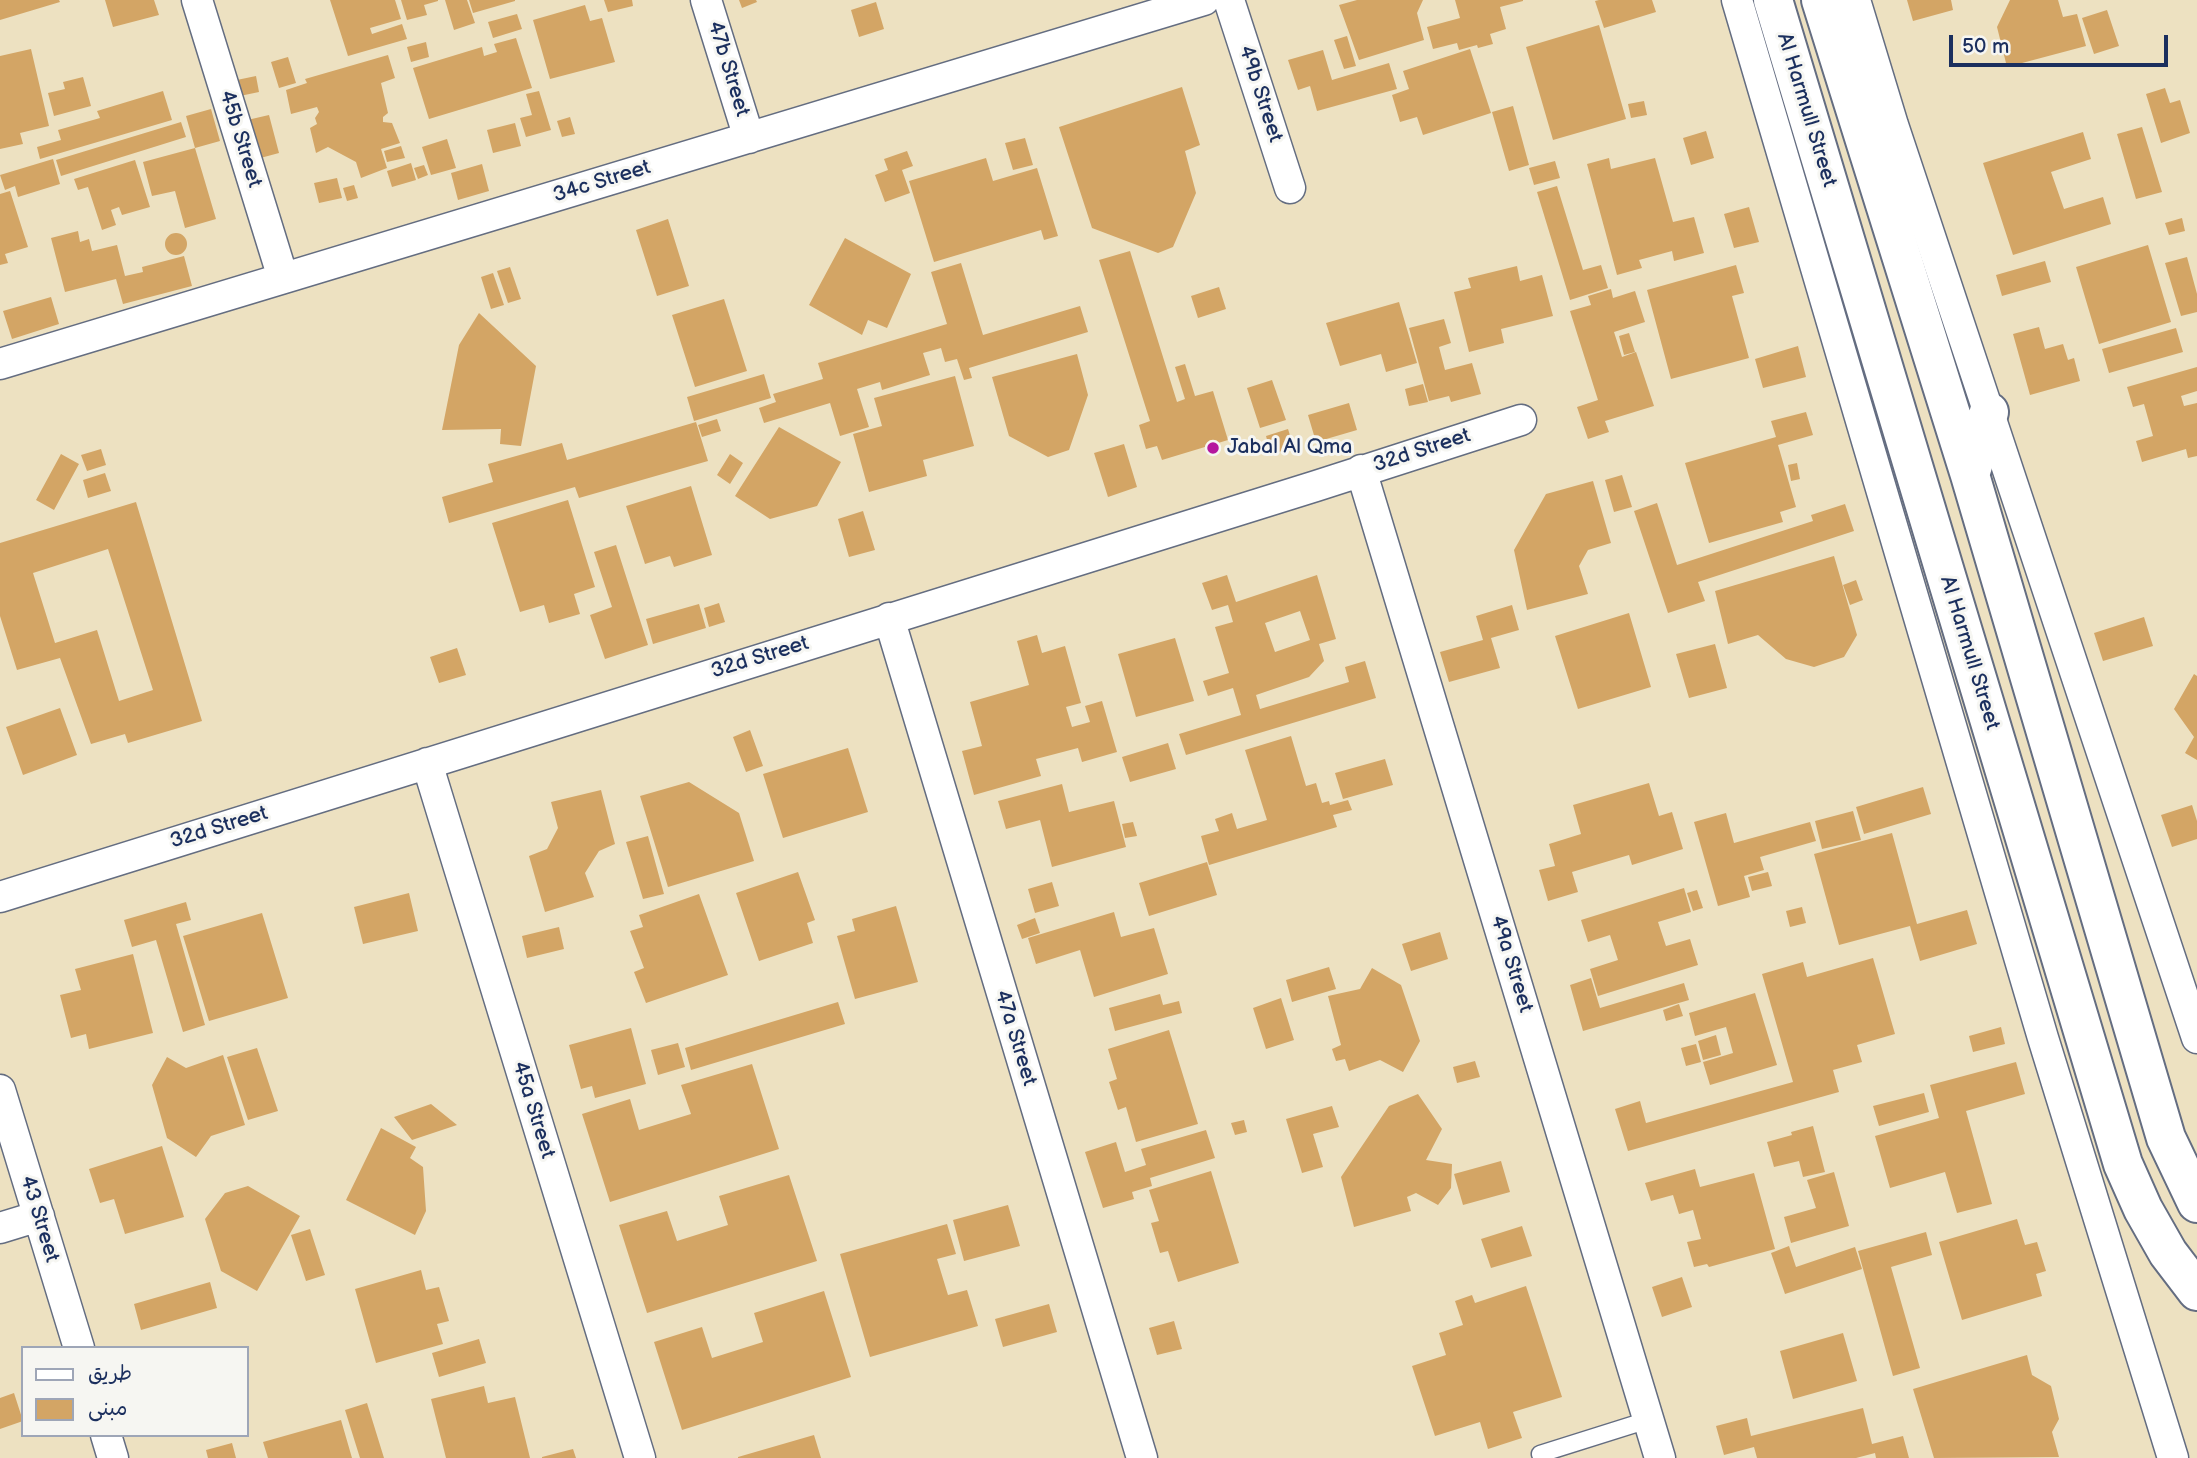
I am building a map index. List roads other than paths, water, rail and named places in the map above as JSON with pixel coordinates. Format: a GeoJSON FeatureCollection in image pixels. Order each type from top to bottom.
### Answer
{"type":"FeatureCollection","features":[{"type":"Feature","properties":{"kind":"street","name":"45b Street"},"geometry":{"type":"LineString","coordinates":[[197,0],[283,278]]}},
{"type":"Feature","properties":{"kind":"street","name":"47b Street"},"geometry":{"type":"LineString","coordinates":[[706,0],[749,138]]}},
{"type":"Feature","properties":{"kind":"street","name":"34c Street"},"geometry":{"type":"LineString","coordinates":[[0,365],[1204,0]]}},
{"type":"Feature","properties":{"kind":"street","name":"49b Street"},"geometry":{"type":"LineString","coordinates":[[1229,0],[1290,188]]}},
{"type":"Feature","properties":{"kind":"street"},"geometry":{"type":"LineString","coordinates":[[1737,0],[2039,1025],[2173,1458]]}},
{"type":"Feature","properties":{"kind":"street","name":"Al Harmull Street"},"geometry":{"type":"LineString","coordinates":[[1773,0],[2107,1116],[2123,1164],[2143,1209],[2168,1253],[2197,1291]]}},
{"type":"Feature","properties":{"kind":"street"},"geometry":{"type":"LineString","coordinates":[[1821,0],[1970,475],[2166,1138],[2197,1203]]}},
{"type":"Feature","properties":{"kind":"street"},"geometry":{"type":"LineString","coordinates":[[1855,0],[1893,125],[2197,1038]]}},
{"type":"Feature","properties":{"kind":"street"},"geometry":{"type":"LineString","coordinates":[[1970,475],[1989,412]]}},
{"type":"Feature","properties":{"kind":"street","name":"32d Street"},"geometry":{"type":"LineString","coordinates":[[0,897],[1521,420]]}},
{"type":"Feature","properties":{"kind":"street","name":"49a Street"},"geometry":{"type":"LineString","coordinates":[[1361,470],[1660,1458]]}},
{"type":"Feature","properties":{"kind":"street","name":"47a Street"},"geometry":{"type":"LineString","coordinates":[[889,618],[1142,1458]]}},
{"type":"Feature","properties":{"kind":"street","name":"45a Street"},"geometry":{"type":"LineString","coordinates":[[427,763],[640,1458]]}},
{"type":"Feature","properties":{"kind":"street","name":"43 Street"},"geometry":{"type":"LineString","coordinates":[[0,1090],[78,1346]]}},
{"type":"Feature","properties":{"kind":"street"},"geometry":{"type":"LineString","coordinates":[[2166,1138],[2197,1172]]}},
{"type":"Feature","properties":{"kind":"street"},"geometry":{"type":"LineString","coordinates":[[0,1228],[38,1216]]}},
{"type":"Feature","properties":{"kind":"street"},"geometry":{"type":"LineString","coordinates":[[2168,1253],[2197,1315]]}},
{"type":"Feature","properties":{"kind":"street"},"geometry":{"type":"LineString","coordinates":[[107,1437],[113,1458]]}},
{"type":"Feature","properties":{"kind":"lane"},"geometry":{"type":"LineString","coordinates":[[1540,1454],[1648,1420]]}},
{"type":"Feature","properties":{"kind":"place","name":"Jabal Al Qma"},"geometry":{"type":"Point","coordinates":[1213,448]}}]}
